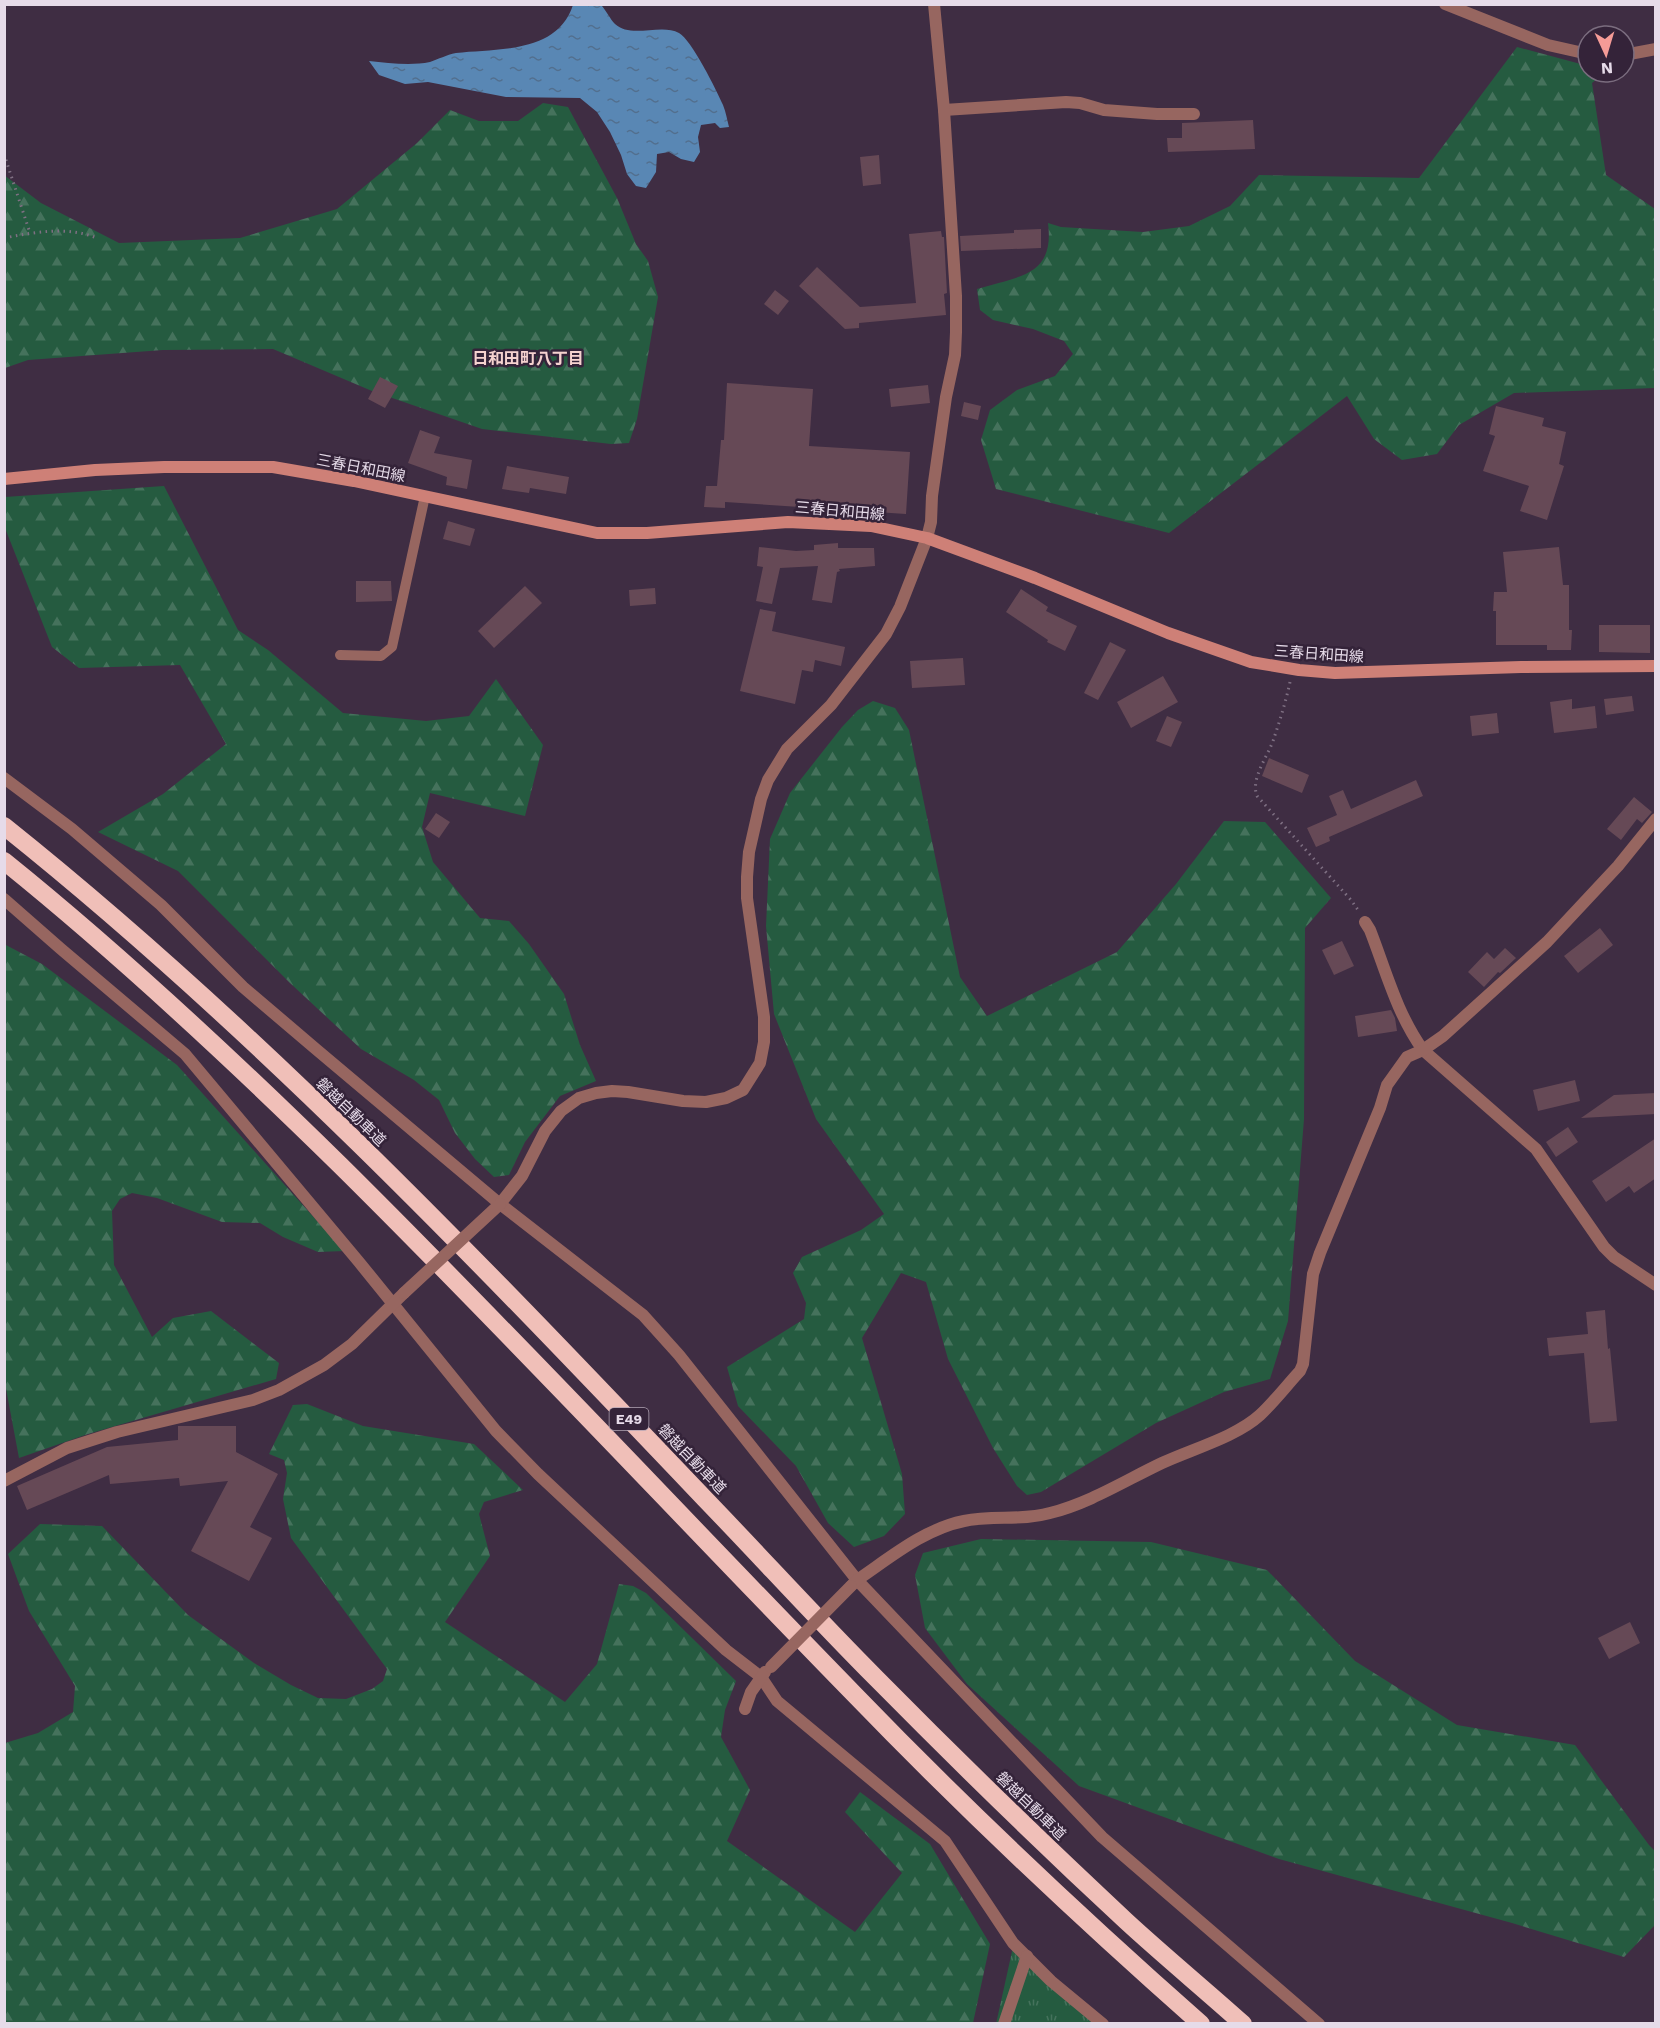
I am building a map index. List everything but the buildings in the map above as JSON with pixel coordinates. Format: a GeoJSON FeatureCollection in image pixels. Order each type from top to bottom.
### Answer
{"type":"FeatureCollection","features":[{"type":"Feature","properties":{"kind":"highway","name":"磐越自動車道"},"geometry":{"type":"LineString","coordinates":[[4,826],[65,874],[190,984],[320,1106],[484,1269],[874,1677],[1120,1916],[1243,2024]]}},
{"type":"Feature","properties":{"kind":"highway","name":"E49"},"geometry":{"type":"LineString","coordinates":[[4,861],[52,899],[171,1004],[287,1114],[451,1274],[855,1696],[1018,1857],[1114,1948],[1201,2024]]}},
{"type":"Feature","properties":{"kind":"main road","name":"三春日和田線"},"geometry":{"type":"LineString","coordinates":[[4,479],[95,470],[164,467],[273,467],[354,481],[597,533],[647,533],[788,522],[871,526],[927,538],[1035,578],[1179,637],[1251,662],[1335,673],[1521,667],[1656,666]]}},
{"type":"Feature","properties":{"kind":"street"},"geometry":{"type":"LineString","coordinates":[[4,1480],[67,1448],[117,1432],[253,1400],[279,1390],[324,1365],[352,1344],[500,1204],[522,1176],[545,1131],[561,1111],[579,1098],[596,1093],[628,1092],[683,1101],[706,1102],[726,1098],[743,1090],[755,1074],[760,1063],[764,1042],[764,1017],[747,898],[747,877],[749,852],[761,799],[768,780],[787,749],[831,705],[886,634],[900,607],[931,522],[932,496],[946,397],[955,355],[956,297],[944,110],[934,4]]}},
{"type":"Feature","properties":{"kind":"street"},"geometry":{"type":"LineString","coordinates":[[1445,4],[1548,45],[1576,51]]}},
{"type":"Feature","properties":{"kind":"street"},"geometry":{"type":"LineString","coordinates":[[1636,53],[1656,49]]}},
{"type":"Feature","properties":{"kind":"street"},"geometry":{"type":"LineString","coordinates":[[944,110],[1066,102],[1080,103],[1104,110],[1194,114]]}},
{"type":"Feature","properties":{"kind":"street"},"geometry":{"type":"LineString","coordinates":[[4,778],[72,829],[152,898],[243,987],[500,1204],[643,1315],[679,1355],[854,1583],[1102,1838],[1319,2024]]}},
{"type":"Feature","properties":{"kind":"street"},"geometry":{"type":"LineString","coordinates":[[745,1709],[751,1692],[761,1677],[854,1583],[927,1533],[964,1521],[993,1517],[1024,1518],[1051,1513],[1088,1500],[1161,1464],[1226,1436],[1259,1415],[1303,1364],[1313,1274],[1380,1108],[1387,1085],[1407,1058],[1443,1036],[1547,942],[1618,866],[1656,819]]}},
{"type":"Feature","properties":{"kind":"street"},"geometry":{"type":"LineString","coordinates":[[4,899],[185,1054],[496,1431],[726,1650],[761,1677],[777,1701],[945,1841],[1012,1942],[1052,1981],[1103,2024]]}},
{"type":"Feature","properties":{"kind":"street"},"geometry":{"type":"LineString","coordinates":[[1365,922],[1374,939],[1401,1014],[1409,1031],[1423,1050],[1536,1149],[1604,1247],[1614,1257],[1656,1285]]}},
{"type":"Feature","properties":{"kind":"street"},"geometry":{"type":"LineString","coordinates":[[1004,2024],[1027,1956]]}},
{"type":"Feature","properties":{"kind":"lane"},"geometry":{"type":"LineString","coordinates":[[340,655],[381,656],[392,647],[425,496]]}},
{"type":"Feature","properties":{"kind":"path"},"geometry":{"type":"LineString","coordinates":[[4,154],[30,233]]}},
{"type":"Feature","properties":{"kind":"path"},"geometry":{"type":"LineString","coordinates":[[4,238],[60,230],[83,232],[97,238]]}},
{"type":"Feature","properties":{"kind":"path"},"geometry":{"type":"LineString","coordinates":[[1292,669],[1274,740],[1258,773],[1255,792],[1351,900],[1365,922]]}},
{"type":"Feature","properties":{"kind":"green space"},"geometry":{"type":"Polygon","coordinates":[[[1517,47],[1576,63],[1576,84],[1592,84],[1606,175],[1655,209],[1655,388],[1514,393],[1459,425],[1437,454],[1402,460],[1374,439],[1347,396],[1169,533],[996,489],[981,440],[990,410],[1017,390],[1055,376],[1073,354],[1064,341],[1033,329],[993,320],[980,310],[977,289],[1019,277],[1039,264],[1046,254],[1049,241],[1048,223],[1061,227],[1143,232],[1189,226],[1230,206],[1259,175],[1419,178],[1517,47]]]}},
{"type":"Feature","properties":{"kind":"green space"},"geometry":{"type":"Polygon","coordinates":[[[543,103],[568,107],[617,198],[636,244],[648,261],[658,297],[637,419],[629,443],[611,444],[482,429],[372,391],[273,349],[163,350],[28,360],[5,368],[4,175],[41,203],[119,243],[240,238],[337,209],[417,143],[450,110],[479,121],[518,121],[543,103]]]}},
{"type":"Feature","properties":{"kind":"green space"},"geometry":{"type":"Polygon","coordinates":[[[164,486],[238,630],[268,650],[343,713],[426,721],[469,716],[496,679],[543,745],[525,816],[430,793],[422,827],[433,862],[480,918],[509,921],[529,944],[564,994],[580,1045],[596,1081],[560,1096],[525,1142],[509,1175],[494,1177],[475,1159],[455,1133],[439,1100],[414,1080],[361,1049],[290,983],[178,871],[98,832],[163,794],[226,744],[180,665],[79,668],[52,647],[5,528],[5,497],[164,486]]]}},
{"type":"Feature","properties":{"kind":"green space"},"geometry":{"type":"Polygon","coordinates":[[[873,701],[895,708],[909,730],[960,977],[987,1016],[1117,952],[1176,884],[1224,821],[1265,822],[1331,898],[1305,928],[1304,1119],[1288,1321],[1270,1379],[1224,1392],[1156,1423],[1041,1492],[1027,1495],[1017,1486],[993,1448],[948,1359],[926,1282],[901,1273],[862,1338],[902,1474],[905,1514],[884,1536],[854,1547],[828,1523],[796,1466],[738,1406],[727,1367],[804,1319],[806,1303],[793,1273],[802,1257],[861,1230],[884,1214],[816,1119],[774,1014],[766,926],[770,839],[790,793],[842,727],[858,710],[873,701]]]}},
{"type":"Feature","properties":{"kind":"green space"},"geometry":{"type":"Polygon","coordinates":[[[4,944],[42,964],[177,1065],[344,1251],[318,1252],[283,1237],[260,1223],[222,1222],[157,1198],[132,1193],[120,1199],[112,1211],[114,1265],[152,1337],[173,1318],[211,1311],[279,1363],[276,1379],[88,1434],[19,1458],[4,1378],[4,944]]]}},
{"type":"Feature","properties":{"kind":"green space"},"geometry":{"type":"Polygon","coordinates":[[[307,1404],[363,1426],[474,1444],[523,1490],[484,1502],[479,1514],[490,1556],[445,1622],[565,1702],[597,1664],[619,1584],[633,1586],[646,1593],[736,1681],[725,1710],[721,1737],[750,1790],[727,1841],[855,1932],[902,1873],[845,1812],[860,1792],[930,1844],[990,1944],[973,2023],[5,2023],[5,1743],[38,1733],[73,1712],[75,1686],[29,1611],[8,1554],[40,1524],[102,1526],[188,1615],[254,1663],[318,1698],[346,1699],[372,1689],[383,1681],[387,1669],[291,1538],[283,1499],[287,1473],[284,1460],[269,1454],[293,1405],[307,1404]]]}},
{"type":"Feature","properties":{"kind":"green space"},"geometry":{"type":"Polygon","coordinates":[[[981,1539],[1151,1542],[1267,1570],[1355,1661],[1457,1725],[1575,1745],[1655,1851],[1655,1925],[1624,1957],[1512,1923],[1279,1859],[1079,1786],[967,1684],[925,1628],[915,1575],[923,1553],[981,1539]]]}},
{"type":"Feature","properties":{"kind":"green space"},"geometry":{"type":"Polygon","coordinates":[[[1013,1947],[1109,2023],[996,2024],[1013,1947]]]}},
{"type":"Feature","properties":{"kind":"water"},"geometry":{"type":"Polygon","coordinates":[[[573,5],[601,5],[613,22],[622,28],[638,31],[672,30],[684,37],[720,98],[729,127],[720,128],[715,123],[701,125],[698,137],[700,152],[694,162],[681,159],[669,152],[657,154],[656,172],[646,188],[636,186],[627,174],[610,132],[597,112],[580,98],[506,97],[428,82],[405,84],[379,75],[369,61],[400,64],[423,63],[456,53],[524,46],[554,32],[565,21],[573,5]]]}},
{"type":"Feature","properties":{"kind":"district","name":"日和田町八丁目"},"geometry":{"type":"Point","coordinates":[528,358]}}]}
